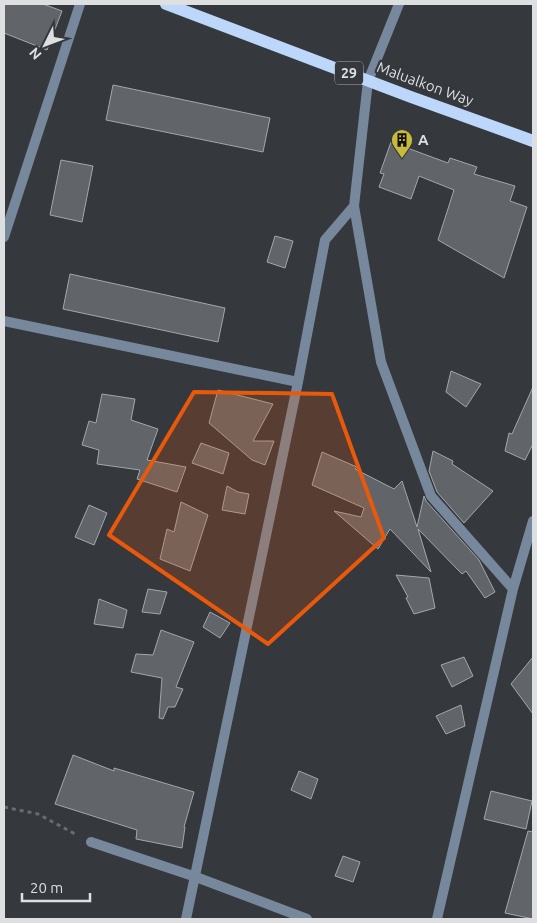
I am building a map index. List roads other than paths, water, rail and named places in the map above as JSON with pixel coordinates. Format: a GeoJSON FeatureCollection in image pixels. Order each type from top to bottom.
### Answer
{"type":"FeatureCollection","features":[{"type":"Feature","properties":{"kind":"main road","name":"Malualkon Way"},"geometry":{"type":"LineString","coordinates":[[166,4],[533,141]]}},
{"type":"Feature","properties":{"kind":"street"},"geometry":{"type":"LineString","coordinates":[[4,237],[80,4]]}},
{"type":"Feature","properties":{"kind":"street"},"geometry":{"type":"LineString","coordinates":[[399,4],[368,81],[354,206],[381,362],[432,496],[512,589]]}},
{"type":"Feature","properties":{"kind":"street"},"geometry":{"type":"LineString","coordinates":[[186,919],[298,382],[325,240],[354,206]]}},
{"type":"Feature","properties":{"kind":"street"},"geometry":{"type":"LineString","coordinates":[[4,321],[298,382]]}},
{"type":"Feature","properties":{"kind":"street"},"geometry":{"type":"LineString","coordinates":[[437,919],[512,589],[533,521]]}},
{"type":"Feature","properties":{"kind":"street"},"geometry":{"type":"LineString","coordinates":[[91,842],[196,877],[307,919]]}},
{"type":"Feature","properties":{"kind":"place","name":"A"},"geometry":{"type":"Point","coordinates":[402,159]}}]}
